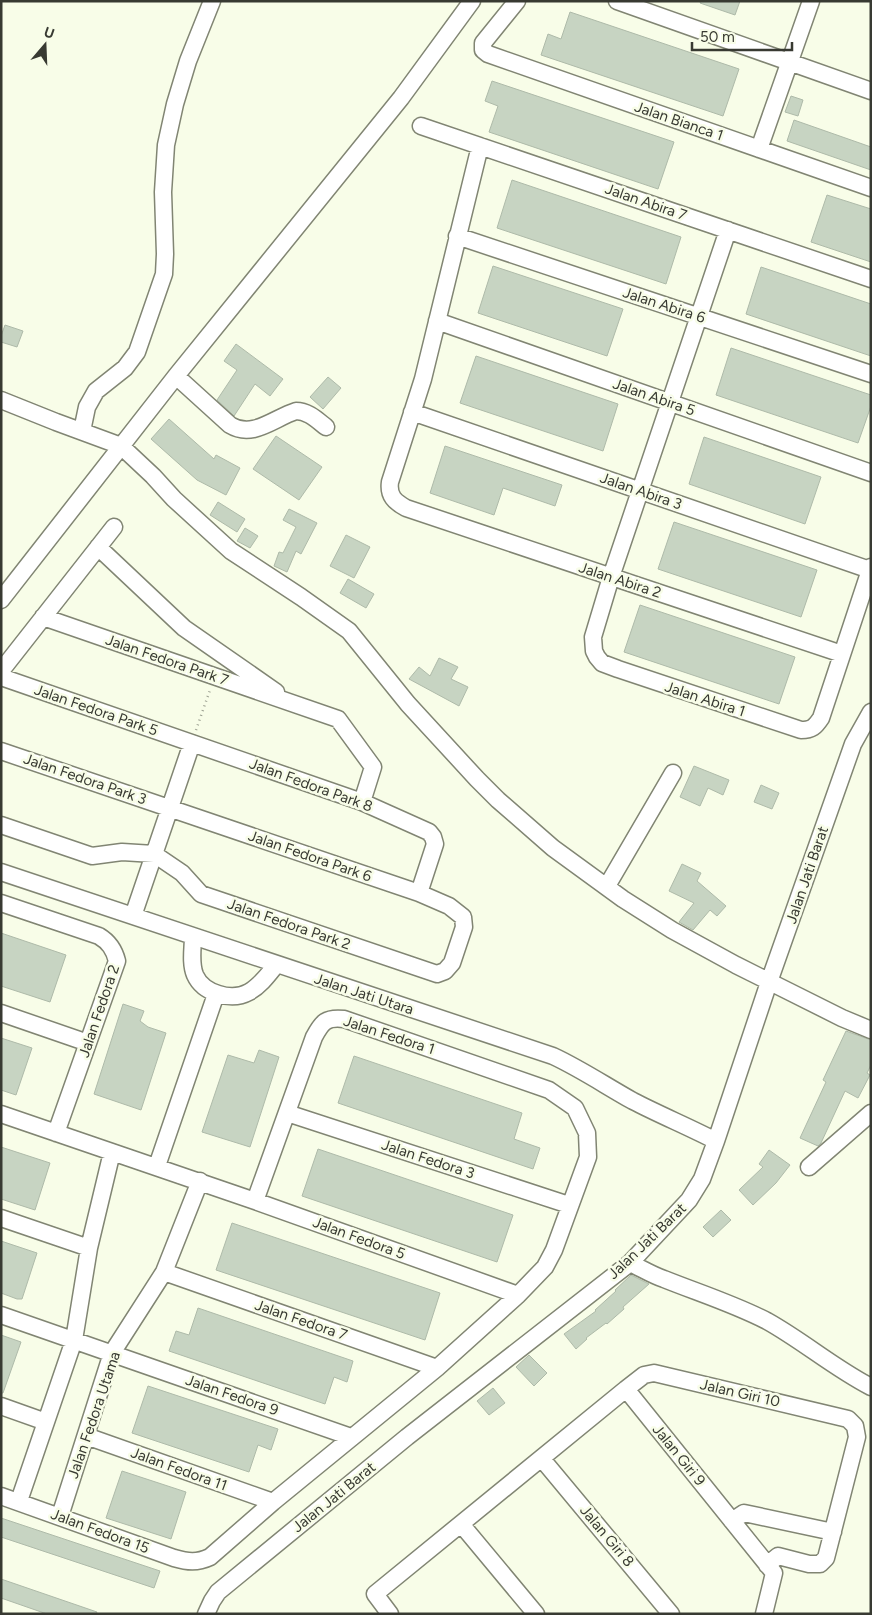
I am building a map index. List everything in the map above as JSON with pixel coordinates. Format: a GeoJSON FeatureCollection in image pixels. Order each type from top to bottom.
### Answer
{"type":"FeatureCollection","features":[{"type":"Feature","properties":{"kind":"street"},"geometry":{"type":"LineString","coordinates":[[82,432],[88,408],[96,391],[125,368],[137,352],[164,274],[163,192],[166,145],[175,104],[188,61],[212,1]]}},
{"type":"Feature","properties":{"kind":"street"},"geometry":{"type":"LineString","coordinates":[[1,600],[176,376],[402,98],[472,1]]}},
{"type":"Feature","properties":{"kind":"street","name":"Jalan Bianca 1"},"geometry":{"type":"LineString","coordinates":[[517,1],[483,43],[483,50],[488,54],[871,188]]}},
{"type":"Feature","properties":{"kind":"street"},"geometry":{"type":"LineString","coordinates":[[617,1],[871,91]]}},
{"type":"Feature","properties":{"kind":"street"},"geometry":{"type":"LineString","coordinates":[[759,149],[811,1]]}},
{"type":"Feature","properties":{"kind":"street","name":"Jalan Abira 7"},"geometry":{"type":"LineString","coordinates":[[420,126],[871,279]]}},
{"type":"Feature","properties":{"kind":"street"},"geometry":{"type":"LineString","coordinates":[[412,412],[423,378],[480,146]]}},
{"type":"Feature","properties":{"kind":"street"},"geometry":{"type":"LineString","coordinates":[[611,577],[728,230]]}},
{"type":"Feature","properties":{"kind":"street","name":"Jalan Abira 6"},"geometry":{"type":"LineString","coordinates":[[457,236],[871,374]]}},
{"type":"Feature","properties":{"kind":"street","name":"Jalan Abira 5"},"geometry":{"type":"LineString","coordinates":[[437,321],[871,473]]}},
{"type":"Feature","properties":{"kind":"street"},"geometry":{"type":"LineString","coordinates":[[176,376],[238,430],[256,429],[296,411],[302,411],[311,415],[326,427]]}},
{"type":"Feature","properties":{"kind":"street"},"geometry":{"type":"LineString","coordinates":[[1,400],[121,446],[231,552],[301,596],[349,631],[408,704],[477,779],[510,811],[553,848],[623,899],[672,930],[769,982],[871,1030]]}},
{"type":"Feature","properties":{"kind":"street","name":"Jalan Abira 3"},"geometry":{"type":"LineString","coordinates":[[412,412],[870,568]]}},
{"type":"Feature","properties":{"kind":"street","name":"Jalan Abira 2"},"geometry":{"type":"LineString","coordinates":[[412,412],[389,488],[392,498],[398,504],[842,654]]}},
{"type":"Feature","properties":{"kind":"street"},"geometry":{"type":"LineString","coordinates":[[1,671],[114,527]]}},
{"type":"Feature","properties":{"kind":"street","name":"Jalan Fedora Park 7"},"geometry":{"type":"LineString","coordinates":[[98,547],[184,628],[292,703]]}},
{"type":"Feature","properties":{"kind":"street"},"geometry":{"type":"LineString","coordinates":[[842,654],[870,568]]}},
{"type":"Feature","properties":{"kind":"street","name":"Jalan Abira 1"},"geometry":{"type":"LineString","coordinates":[[611,577],[593,637],[594,650],[602,663],[800,730],[810,730],[816,726],[821,718],[842,654]]}},
{"type":"Feature","properties":{"kind":"street","name":"Jalan Fedora Park 7"},"geometry":{"type":"LineString","coordinates":[[43,617],[338,719],[373,767],[362,802]]}},
{"type":"Feature","properties":{"kind":"street","name":"Jalan Fedora Park 5"},"geometry":{"type":"LineString","coordinates":[[1,677],[192,743]]}},
{"type":"Feature","properties":{"kind":"street","name":"Jalan Jati Barat"},"geometry":{"type":"LineString","coordinates":[[206,1614],[218,1592],[407,1437],[630,1263],[689,1200],[702,1179],[716,1141],[769,982],[853,744],[871,712]]}},
{"type":"Feature","properties":{"kind":"street"},"geometry":{"type":"LineString","coordinates":[[133,916],[192,743]]}},
{"type":"Feature","properties":{"kind":"street","name":"Jalan Fedora Park 8"},"geometry":{"type":"LineString","coordinates":[[192,743],[362,802],[429,832],[434,837],[435,844],[419,893]]}},
{"type":"Feature","properties":{"kind":"street","name":"Jalan Fedora Park 3"},"geometry":{"type":"LineString","coordinates":[[1,751],[170,808]]}},
{"type":"Feature","properties":{"kind":"street"},"geometry":{"type":"LineString","coordinates":[[607,886],[674,774]]}},
{"type":"Feature","properties":{"kind":"street","name":"Jalan Fedora Park 6"},"geometry":{"type":"LineString","coordinates":[[170,808],[419,893],[449,906]]}},
{"type":"Feature","properties":{"kind":"street"},"geometry":{"type":"LineString","coordinates":[[1,825],[92,856],[122,852],[154,854]]}},
{"type":"Feature","properties":{"kind":"street","name":"Jalan Fedora Park 2"},"geometry":{"type":"LineString","coordinates":[[154,854],[182,873],[200,894],[436,974],[445,971],[452,963],[464,927],[463,917],[449,906]]}},
{"type":"Feature","properties":{"kind":"street","name":"Jalan Jati Utara"},"geometry":{"type":"LineString","coordinates":[[1,872],[553,1056],[580,1069],[643,1106],[716,1141]]}},
{"type":"Feature","properties":{"kind":"street","name":"Jalan Fedora 2"},"geometry":{"type":"LineString","coordinates":[[1,903],[99,936],[107,941],[115,952],[117,960],[56,1133]]}},
{"type":"Feature","properties":{"kind":"street"},"geometry":{"type":"LineString","coordinates":[[193,936],[192,965],[195,975],[202,985],[216,994],[228,996],[247,994],[266,979],[276,964]]}},
{"type":"Feature","properties":{"kind":"street"},"geometry":{"type":"LineString","coordinates":[[156,1166],[216,994]]}},
{"type":"Feature","properties":{"kind":"street"},"geometry":{"type":"LineString","coordinates":[[1,1013],[88,1043]]}},
{"type":"Feature","properties":{"kind":"street","name":"Jalan Fedora 1"},"geometry":{"type":"LineString","coordinates":[[255,1201],[314,1037],[325,1021],[335,1018],[344,1019],[549,1090],[575,1108],[587,1133],[588,1157],[570,1205]]}},
{"type":"Feature","properties":{"kind":"street","name":"Jalan Fedora 3"},"geometry":{"type":"LineString","coordinates":[[287,1112],[570,1205]]}},
{"type":"Feature","properties":{"kind":"street"},"geometry":{"type":"LineString","coordinates":[[809,1167],[871,1113]]}},
{"type":"Feature","properties":{"kind":"street","name":"Jalan Fedora 5"},"geometry":{"type":"LineString","coordinates":[[1,1114],[200,1181],[518,1295]]}},
{"type":"Feature","properties":{"kind":"street"},"geometry":{"type":"LineString","coordinates":[[19,1501],[74,1340],[89,1248],[112,1152]]}},
{"type":"Feature","properties":{"kind":"street","name":"Jalan Fedora Utama"},"geometry":{"type":"LineString","coordinates":[[60,1516],[112,1353],[164,1272],[200,1181]]}},
{"type":"Feature","properties":{"kind":"street"},"geometry":{"type":"LineString","coordinates":[[273,1502],[437,1368],[518,1295],[545,1267],[554,1250],[570,1205]]}},
{"type":"Feature","properties":{"kind":"street"},"geometry":{"type":"LineString","coordinates":[[1,1218],[89,1248]]}},
{"type":"Feature","properties":{"kind":"street"},"geometry":{"type":"LineString","coordinates":[[630,1263],[662,1278],[711,1296],[773,1325],[798,1339],[829,1363],[871,1387]]}},
{"type":"Feature","properties":{"kind":"street","name":"Jalan Fedora 7"},"geometry":{"type":"LineString","coordinates":[[164,1272],[437,1368]]}},
{"type":"Feature","properties":{"kind":"street","name":"Jalan Fedora 9"},"geometry":{"type":"LineString","coordinates":[[1,1315],[351,1437]]}},
{"type":"Feature","properties":{"kind":"street","name":"Jalan Giri 10"},"geometry":{"type":"LineString","coordinates":[[390,1614],[375,1594],[626,1389],[644,1375],[654,1373],[848,1418],[855,1426],[857,1436],[833,1532]]}},
{"type":"Feature","properties":{"kind":"street","name":"Jalan Giri 9"},"geometry":{"type":"LineString","coordinates":[[626,1389],[771,1569]]}},
{"type":"Feature","properties":{"kind":"street"},"geometry":{"type":"LineString","coordinates":[[1,1406],[46,1422]]}},
{"type":"Feature","properties":{"kind":"street","name":"Jalan Fedora 11"},"geometry":{"type":"LineString","coordinates":[[86,1436],[273,1502]]}},
{"type":"Feature","properties":{"kind":"street","name":"Jalan Giri 8"},"geometry":{"type":"LineString","coordinates":[[542,1459],[671,1614]]}},
{"type":"Feature","properties":{"kind":"street","name":"Jalan Fedora 15"},"geometry":{"type":"LineString","coordinates":[[1,1496],[187,1562],[200,1562],[210,1557],[273,1502]]}},
{"type":"Feature","properties":{"kind":"street"},"geometry":{"type":"LineString","coordinates":[[732,1521],[744,1513],[833,1532],[826,1558],[820,1564],[809,1564],[778,1556],[771,1569],[764,1614]]}},
{"type":"Feature","properties":{"kind":"street"},"geometry":{"type":"LineString","coordinates":[[461,1524],[536,1614]]}},
{"type":"Feature","properties":{"kind":"path"},"geometry":{"type":"LineString","coordinates":[[192,743],[214,676]]}},
{"type":"Feature","properties":{"kind":"building"},"geometry":{"type":"Polygon","coordinates":[[[701,1],[740,1],[735,15],[700,3],[701,1]]]}},
{"type":"Feature","properties":{"kind":"building"},"geometry":{"type":"Polygon","coordinates":[[[570,12],[739,69],[723,116],[541,55],[548,34],[561,39],[570,12]]]}},
{"type":"Feature","properties":{"kind":"building"},"geometry":{"type":"Polygon","coordinates":[[[492,81],[674,142],[658,189],[489,132],[498,106],[485,101],[492,81]]]}},
{"type":"Feature","properties":{"kind":"building"},"geometry":{"type":"Polygon","coordinates":[[[791,96],[803,100],[798,116],[785,112],[791,96]]]}},
{"type":"Feature","properties":{"kind":"building"},"geometry":{"type":"Polygon","coordinates":[[[794,120],[871,147],[871,170],[787,141],[794,120]]]}},
{"type":"Feature","properties":{"kind":"building"},"geometry":{"type":"Polygon","coordinates":[[[512,180],[681,237],[666,284],[497,228],[512,180]]]}},
{"type":"Feature","properties":{"kind":"building"},"geometry":{"type":"Polygon","coordinates":[[[827,195],[871,209],[871,262],[811,242],[827,195]]]}},
{"type":"Feature","properties":{"kind":"building"},"geometry":{"type":"Polygon","coordinates":[[[493,266],[623,309],[607,356],[478,313],[493,266]]]}},
{"type":"Feature","properties":{"kind":"building"},"geometry":{"type":"Polygon","coordinates":[[[761,267],[871,304],[871,356],[746,314],[761,267]]]}},
{"type":"Feature","properties":{"kind":"building"},"geometry":{"type":"Polygon","coordinates":[[[5,325],[23,331],[17,347],[1,342],[5,325]]]}},
{"type":"Feature","properties":{"kind":"building"},"geometry":{"type":"Polygon","coordinates":[[[236,344],[283,379],[270,396],[255,384],[234,416],[217,400],[237,370],[224,361],[236,344]]]}},
{"type":"Feature","properties":{"kind":"building"},"geometry":{"type":"Polygon","coordinates":[[[731,348],[871,395],[871,406],[858,443],[716,395],[731,348]]]}},
{"type":"Feature","properties":{"kind":"building"},"geometry":{"type":"Polygon","coordinates":[[[476,356],[618,404],[603,451],[460,403],[476,356]]]}},
{"type":"Feature","properties":{"kind":"building"},"geometry":{"type":"Polygon","coordinates":[[[328,377],[341,388],[323,409],[310,397],[328,377]]]}},
{"type":"Feature","properties":{"kind":"building"},"geometry":{"type":"Polygon","coordinates":[[[169,419],[214,459],[216,455],[240,468],[226,495],[197,480],[151,439],[169,419]]]}},
{"type":"Feature","properties":{"kind":"building"},"geometry":{"type":"Polygon","coordinates":[[[276,436],[322,467],[299,500],[253,469],[276,436]]]}},
{"type":"Feature","properties":{"kind":"building"},"geometry":{"type":"Polygon","coordinates":[[[704,437],[821,477],[805,524],[689,484],[704,437]]]}},
{"type":"Feature","properties":{"kind":"building"},"geometry":{"type":"Polygon","coordinates":[[[445,446],[562,485],[555,506],[503,488],[494,515],[430,493],[445,446]]]}},
{"type":"Feature","properties":{"kind":"building"},"geometry":{"type":"Polygon","coordinates":[[[218,502],[245,519],[237,532],[210,515],[218,502]]]}},
{"type":"Feature","properties":{"kind":"building"},"geometry":{"type":"Polygon","coordinates":[[[289,509],[317,523],[301,554],[296,551],[287,572],[274,566],[279,552],[283,553],[296,527],[283,520],[289,509]]]}},
{"type":"Feature","properties":{"kind":"building"},"geometry":{"type":"Polygon","coordinates":[[[674,522],[817,570],[801,617],[658,569],[674,522]]]}},
{"type":"Feature","properties":{"kind":"building"},"geometry":{"type":"Polygon","coordinates":[[[245,528],[258,536],[250,548],[237,541],[245,528]]]}},
{"type":"Feature","properties":{"kind":"building"},"geometry":{"type":"Polygon","coordinates":[[[346,535],[370,547],[354,578],[330,566],[346,535]]]}},
{"type":"Feature","properties":{"kind":"building"},"geometry":{"type":"Polygon","coordinates":[[[348,579],[374,594],[366,608],[340,593],[348,579]]]}},
{"type":"Feature","properties":{"kind":"building"},"geometry":{"type":"Polygon","coordinates":[[[640,605],[795,657],[779,704],[624,652],[640,605]]]}},
{"type":"Feature","properties":{"kind":"building"},"geometry":{"type":"Polygon","coordinates":[[[439,658],[458,667],[451,679],[468,687],[459,706],[409,679],[419,667],[430,676],[439,658]]]}},
{"type":"Feature","properties":{"kind":"building"},"geometry":{"type":"Polygon","coordinates":[[[694,766],[729,780],[723,795],[708,788],[700,806],[680,797],[694,766]]]}},
{"type":"Feature","properties":{"kind":"building"},"geometry":{"type":"Polygon","coordinates":[[[761,785],[779,793],[772,809],[754,802],[761,785]]]}},
{"type":"Feature","properties":{"kind":"building"},"geometry":{"type":"Polygon","coordinates":[[[682,864],[701,873],[697,881],[726,906],[717,916],[710,910],[693,930],[679,922],[694,903],[669,891],[682,864]]]}},
{"type":"Feature","properties":{"kind":"building"},"geometry":{"type":"Polygon","coordinates":[[[1,933],[66,955],[50,1002],[1,986],[1,933]]]}},
{"type":"Feature","properties":{"kind":"building"},"geometry":{"type":"Polygon","coordinates":[[[123,1004],[144,1011],[140,1021],[148,1027],[166,1033],[141,1110],[94,1094],[123,1004]]]}},
{"type":"Feature","properties":{"kind":"building"},"geometry":{"type":"Polygon","coordinates":[[[846,1031],[871,1040],[871,1065],[867,1073],[870,1075],[858,1098],[845,1091],[818,1146],[800,1138],[826,1082],[823,1080],[846,1031]]]}},
{"type":"Feature","properties":{"kind":"building"},"geometry":{"type":"Polygon","coordinates":[[[1,1038],[32,1048],[16,1095],[1,1090],[1,1038]]]}},
{"type":"Feature","properties":{"kind":"building"},"geometry":{"type":"Polygon","coordinates":[[[259,1050],[279,1057],[250,1147],[202,1132],[228,1055],[254,1063],[259,1050]]]}},
{"type":"Feature","properties":{"kind":"building"},"geometry":{"type":"Polygon","coordinates":[[[354,1056],[522,1113],[514,1139],[540,1148],[533,1169],[338,1103],[354,1056]]]}},
{"type":"Feature","properties":{"kind":"building"},"geometry":{"type":"Polygon","coordinates":[[[1,1147],[50,1163],[35,1210],[1,1199],[1,1147]]]}},
{"type":"Feature","properties":{"kind":"building"},"geometry":{"type":"Polygon","coordinates":[[[318,1149],[513,1215],[497,1262],[302,1196],[318,1149]]]}},
{"type":"Feature","properties":{"kind":"building"},"geometry":{"type":"Polygon","coordinates":[[[769,1150],[790,1165],[776,1183],[753,1205],[739,1190],[763,1167],[759,1164],[769,1150]]]}},
{"type":"Feature","properties":{"kind":"building"},"geometry":{"type":"Polygon","coordinates":[[[721,1210],[731,1220],[713,1237],[703,1227],[721,1210]]]}},
{"type":"Feature","properties":{"kind":"building"},"geometry":{"type":"Polygon","coordinates":[[[232,1223],[440,1293],[425,1340],[216,1270],[232,1223]]]}},
{"type":"Feature","properties":{"kind":"building"},"geometry":{"type":"Polygon","coordinates":[[[1,1241],[37,1253],[22,1299],[1,1293],[1,1241]]]}},
{"type":"Feature","properties":{"kind":"building"},"geometry":{"type":"Polygon","coordinates":[[[631,1275],[649,1284],[623,1307],[624,1309],[607,1324],[586,1338],[576,1349],[564,1334],[596,1311],[631,1275]]]}},
{"type":"Feature","properties":{"kind":"building"},"geometry":{"type":"Polygon","coordinates":[[[198,1308],[353,1361],[347,1382],[334,1377],[325,1404],[169,1351],[176,1331],[189,1335],[198,1308]]]}},
{"type":"Feature","properties":{"kind":"building"},"geometry":{"type":"Polygon","coordinates":[[[1,1335],[21,1342],[3,1393],[1,1393],[1,1335]]]}},
{"type":"Feature","properties":{"kind":"building"},"geometry":{"type":"Polygon","coordinates":[[[529,1355],[547,1373],[534,1386],[516,1367],[529,1355]]]}},
{"type":"Feature","properties":{"kind":"building"},"geometry":{"type":"Polygon","coordinates":[[[148,1386],[278,1429],[271,1450],[258,1445],[249,1472],[132,1433],[148,1386]]]}},
{"type":"Feature","properties":{"kind":"building"},"geometry":{"type":"Polygon","coordinates":[[[493,1388],[505,1403],[489,1415],[477,1401],[493,1388]]]}},
{"type":"Feature","properties":{"kind":"building"},"geometry":{"type":"Polygon","coordinates":[[[122,1471],[186,1492],[171,1539],[106,1518],[122,1471]]]}},
{"type":"Feature","properties":{"kind":"building"},"geometry":{"type":"Polygon","coordinates":[[[1,1518],[160,1571],[154,1588],[1,1537],[1,1518]]]}},
{"type":"Feature","properties":{"kind":"building"},"geometry":{"type":"Polygon","coordinates":[[[1,1579],[97,1612],[96,1614],[47,1614],[1,1598],[1,1579]]]}}]}
